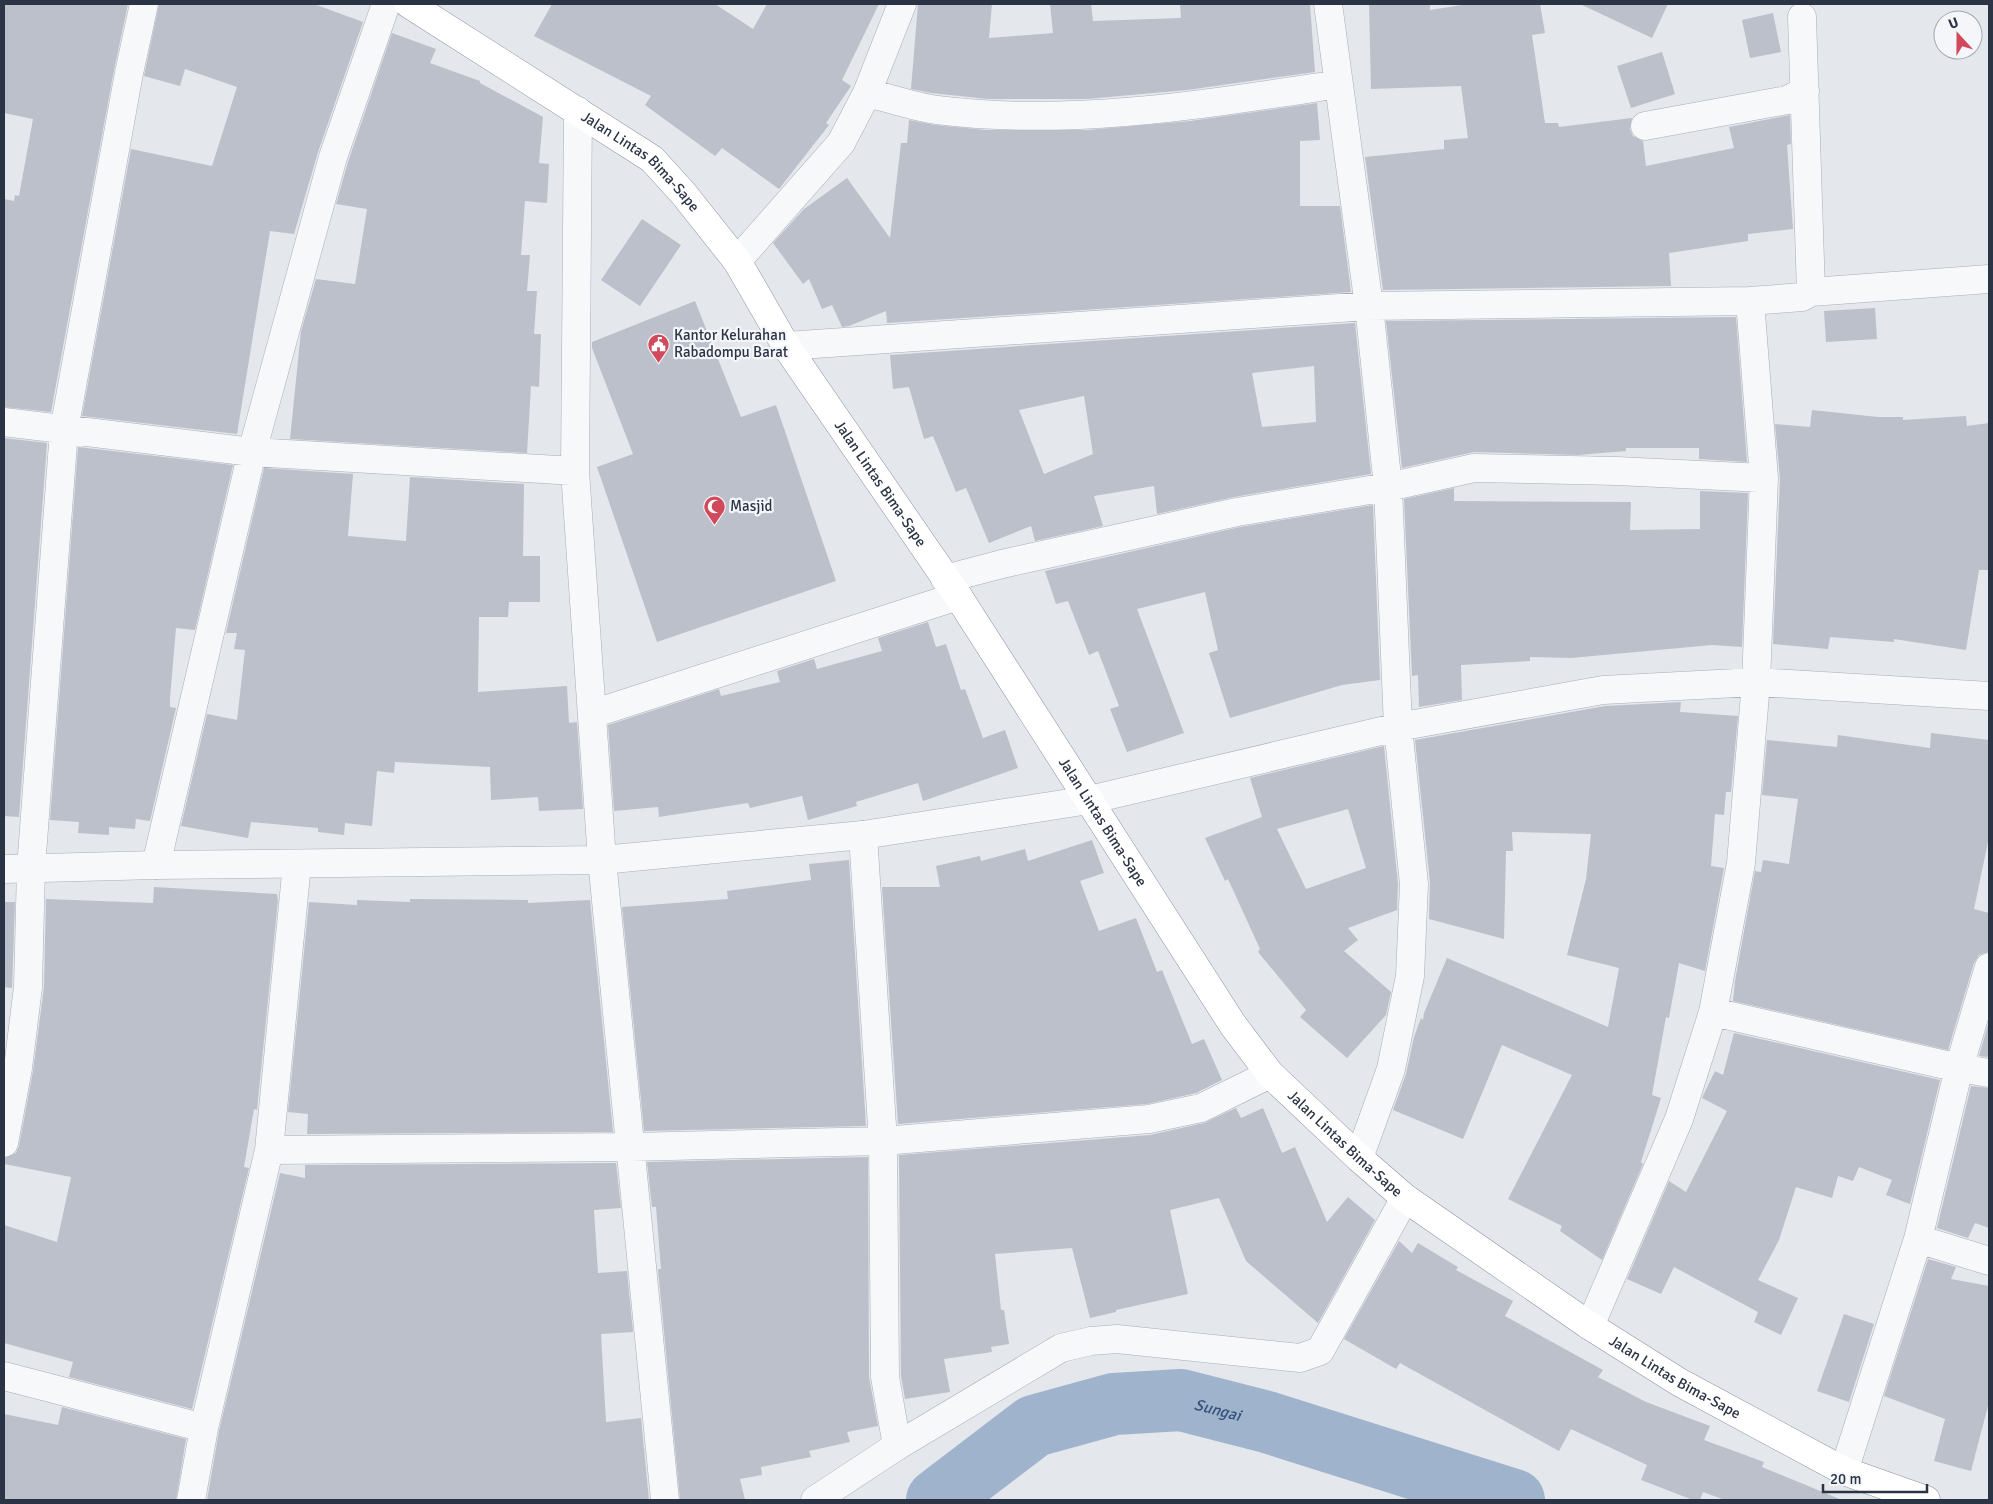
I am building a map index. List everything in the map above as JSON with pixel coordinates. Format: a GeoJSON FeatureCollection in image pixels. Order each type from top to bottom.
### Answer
{"type":"FeatureCollection","features":[{"type":"Feature","properties":{"kind":"highway","name":"Jalan Lintas Bima-Sape"},"geometry":{"type":"LineString","coordinates":[[409,4],[652,158],[684,193],[737,261],[786,346],[951,587],[1233,1025],[1270,1074],[1359,1158],[1406,1198],[1590,1326],[1678,1382],[1844,1471],[1926,1500]]}},
{"type":"Feature","properties":{"kind":"street"},"geometry":{"type":"LineString","coordinates":[[4,1142],[18,1068],[28,987],[31,868],[64,430],[129,73],[144,4]]}},
{"type":"Feature","properties":{"kind":"street"},"geometry":{"type":"LineString","coordinates":[[156,865],[252,452],[333,158],[386,4]]}},
{"type":"Feature","properties":{"kind":"street"},"geometry":{"type":"LineString","coordinates":[[737,261],[841,143],[867,93],[902,4]]}},
{"type":"Feature","properties":{"kind":"street"},"geometry":{"type":"LineString","coordinates":[[1328,4],[1369,306],[1388,487],[1398,727],[1414,884],[1410,976],[1391,1069],[1359,1158]]}},
{"type":"Feature","properties":{"kind":"street"},"geometry":{"type":"LineString","coordinates":[[1802,17],[1811,292]]}},
{"type":"Feature","properties":{"kind":"street"},"geometry":{"type":"LineString","coordinates":[[867,93],[936,110],[1017,115],[1131,113],[1339,84]]}},
{"type":"Feature","properties":{"kind":"street"},"geometry":{"type":"LineString","coordinates":[[1645,126],[1787,100],[1805,92]]}},
{"type":"Feature","properties":{"kind":"street"},"geometry":{"type":"LineString","coordinates":[[578,111],[575,471],[602,860],[665,1500]]}},
{"type":"Feature","properties":{"kind":"street"},"geometry":{"type":"LineString","coordinates":[[786,346],[1369,306],[1750,301],[1802,296],[1811,292],[1989,280]]}},
{"type":"Feature","properties":{"kind":"street"},"geometry":{"type":"LineString","coordinates":[[1590,1326],[1679,1119],[1714,1012],[1741,863],[1756,682],[1764,478],[1750,301]]}},
{"type":"Feature","properties":{"kind":"street"},"geometry":{"type":"LineString","coordinates":[[4,422],[252,452],[575,471]]}},
{"type":"Feature","properties":{"kind":"street"},"geometry":{"type":"LineString","coordinates":[[592,714],[951,587],[1002,564],[1237,512],[1388,487],[1474,468],[1617,471],[1764,478]]}},
{"type":"Feature","properties":{"kind":"street"},"geometry":{"type":"LineString","coordinates":[[4,869],[156,865],[602,860],[863,835],[1089,800],[1398,727],[1603,690],[1756,682],[1989,696]]}},
{"type":"Feature","properties":{"kind":"street"},"geometry":{"type":"LineString","coordinates":[[863,835],[883,1141],[885,1377],[897,1446]]}},
{"type":"Feature","properties":{"kind":"street"},"geometry":{"type":"LineString","coordinates":[[191,1500],[204,1428],[268,1150],[297,864]]}},
{"type":"Feature","properties":{"kind":"street"},"geometry":{"type":"LineString","coordinates":[[1844,1471],[1918,1239],[1959,1068],[1989,967]]}},
{"type":"Feature","properties":{"kind":"street"},"geometry":{"type":"LineString","coordinates":[[1714,1012],[1959,1068],[1989,1073]]}},
{"type":"Feature","properties":{"kind":"street"},"geometry":{"type":"LineString","coordinates":[[268,1150],[630,1147],[883,1141],[1149,1120],[1201,1108],[1270,1074]]}},
{"type":"Feature","properties":{"kind":"street"},"geometry":{"type":"LineString","coordinates":[[815,1500],[897,1446],[1061,1348],[1091,1341],[1117,1340],[1300,1358],[1320,1351],[1406,1198]]}},
{"type":"Feature","properties":{"kind":"street"},"geometry":{"type":"LineString","coordinates":[[1918,1239],[1989,1261]]}},
{"type":"Feature","properties":{"kind":"street"},"geometry":{"type":"LineString","coordinates":[[4,1376],[204,1428]]}},
{"type":"Feature","properties":{"kind":"building"},"geometry":{"type":"Polygon","coordinates":[[[4,4],[128,4],[114,70],[51,412],[4,407],[4,199],[14,201],[15,195],[19,196],[33,119],[4,113],[4,4]]]}},
{"type":"Feature","properties":{"kind":"building"},"geometry":{"type":"Polygon","coordinates":[[[159,4],[314,4],[363,22],[318,152],[294,234],[270,231],[237,434],[82,416],[131,149],[212,166],[237,87],[185,69],[180,86],[144,76],[159,4]]]}},
{"type":"Feature","properties":{"kind":"building"},"geometry":{"type":"Polygon","coordinates":[[[552,4],[715,4],[753,29],[767,4],[879,4],[842,80],[851,86],[826,123],[829,125],[779,189],[722,148],[715,156],[645,105],[651,96],[534,36],[552,4]]]}},
{"type":"Feature","properties":{"kind":"building"},"geometry":{"type":"Polygon","coordinates":[[[918,4],[992,4],[989,38],[1053,33],[1050,4],[1091,4],[1093,21],[1181,18],[1180,4],[1310,4],[1315,72],[1187,90],[1087,99],[988,99],[931,93],[911,89],[918,4]]]}},
{"type":"Feature","properties":{"kind":"building"},"geometry":{"type":"Polygon","coordinates":[[[1369,4],[1430,4],[1430,10],[1468,4],[1540,4],[1545,33],[1532,35],[1545,123],[1558,123],[1559,127],[1632,118],[1630,129],[1633,136],[1643,141],[1646,166],[1734,148],[1729,127],[1790,115],[1791,144],[1787,145],[1793,229],[1748,234],[1748,241],[1669,253],[1671,286],[1383,290],[1365,157],[1444,149],[1444,140],[1468,138],[1461,86],[1371,89],[1369,4]]]}},
{"type":"Feature","properties":{"kind":"building"},"geometry":{"type":"Polygon","coordinates":[[[1580,4],[1668,4],[1652,38],[1580,4]]]}},
{"type":"Feature","properties":{"kind":"building"},"geometry":{"type":"Polygon","coordinates":[[[1773,13],[1781,52],[1750,58],[1742,20],[1773,13]]]}},
{"type":"Feature","properties":{"kind":"building"},"geometry":{"type":"Polygon","coordinates":[[[392,33],[436,49],[430,63],[480,81],[480,83],[543,117],[539,163],[549,164],[547,203],[525,201],[521,255],[530,255],[527,291],[537,291],[534,334],[541,334],[539,387],[531,386],[527,453],[290,439],[301,331],[316,279],[355,284],[367,209],[336,204],[348,162],[392,33]]]}},
{"type":"Feature","properties":{"kind":"building"},"geometry":{"type":"Polygon","coordinates":[[[1662,52],[1675,94],[1631,108],[1617,66],[1662,52]]]}},
{"type":"Feature","properties":{"kind":"building"},"geometry":{"type":"Polygon","coordinates":[[[1317,103],[1320,140],[1300,141],[1300,206],[1340,206],[1351,292],[887,323],[886,311],[842,327],[832,305],[822,309],[809,279],[803,284],[773,243],[804,209],[847,178],[890,238],[901,143],[907,143],[909,120],[935,125],[986,130],[1088,130],[1190,121],[1317,103]]]}},
{"type":"Feature","properties":{"kind":"building"},"geometry":{"type":"Polygon","coordinates":[[[642,219],[681,245],[640,306],[601,280],[642,219]]]}},
{"type":"Feature","properties":{"kind":"building"},"geometry":{"type":"Polygon","coordinates":[[[695,301],[741,417],[776,405],[836,581],[657,642],[597,467],[633,454],[592,348],[592,342],[695,301]]]}},
{"type":"Feature","properties":{"kind":"building"},"geometry":{"type":"Polygon","coordinates":[[[1875,308],[1877,339],[1826,342],[1824,311],[1875,308]]]}},
{"type":"Feature","properties":{"kind":"building"},"geometry":{"type":"Polygon","coordinates":[[[1736,317],[1747,462],[1699,459],[1699,448],[1626,448],[1626,451],[1578,455],[1474,452],[1402,468],[1386,321],[1736,317]]]}},
{"type":"Feature","properties":{"kind":"building"},"geometry":{"type":"Polygon","coordinates":[[[1355,323],[1371,474],[1234,497],[1157,514],[1154,486],[1094,496],[1103,526],[1035,541],[1031,526],[989,543],[966,488],[956,492],[933,436],[924,439],[909,387],[893,389],[890,355],[1355,323]],[[1314,366],[1252,373],[1262,427],[1316,422],[1314,366]],[[1084,396],[1019,410],[1044,474],[1093,454],[1084,396]]]}},
{"type":"Feature","properties":{"kind":"building"},"geometry":{"type":"Polygon","coordinates":[[[1812,410],[1878,417],[1903,417],[1903,420],[1966,416],[1967,426],[1989,423],[1989,570],[1979,570],[1966,650],[1894,639],[1894,642],[1830,637],[1828,649],[1773,644],[1780,479],[1775,424],[1810,427],[1812,410]]]}},
{"type":"Feature","properties":{"kind":"building"},"geometry":{"type":"Polygon","coordinates":[[[4,438],[47,443],[19,817],[4,816],[4,438]]]}},
{"type":"Feature","properties":{"kind":"building"},"geometry":{"type":"Polygon","coordinates":[[[78,447],[233,465],[195,630],[176,628],[170,707],[176,708],[150,821],[136,819],[135,829],[109,827],[109,835],[78,833],[79,822],[50,820],[78,447]]]}},
{"type":"Feature","properties":{"kind":"building"},"geometry":{"type":"Polygon","coordinates":[[[264,468],[353,474],[348,536],[406,541],[410,477],[524,484],[523,556],[540,556],[540,602],[509,602],[508,617],[479,617],[478,692],[567,686],[569,723],[577,722],[583,809],[539,811],[538,797],[491,800],[490,767],[395,762],[394,773],[377,771],[372,826],[345,823],[344,835],[318,832],[318,828],[251,822],[248,838],[181,826],[207,714],[237,720],[245,650],[234,649],[237,633],[226,633],[264,468]]]}},
{"type":"Feature","properties":{"kind":"building"},"geometry":{"type":"Polygon","coordinates":[[[1454,488],[1454,501],[1631,502],[1630,530],[1700,529],[1700,491],[1748,493],[1742,647],[1712,645],[1571,658],[1530,657],[1530,661],[1461,665],[1462,700],[1419,707],[1418,675],[1412,676],[1404,499],[1454,488]]]}},
{"type":"Feature","properties":{"kind":"building"},"geometry":{"type":"Polygon","coordinates":[[[1373,505],[1380,680],[1342,685],[1230,718],[1209,653],[1218,650],[1205,592],[1137,609],[1184,733],[1127,752],[1110,709],[1119,706],[1098,651],[1089,655],[1068,601],[1056,604],[1045,571],[1240,527],[1373,505]]]}},
{"type":"Feature","properties":{"kind":"building"},"geometry":{"type":"Polygon","coordinates":[[[928,622],[936,647],[946,644],[961,690],[965,689],[983,738],[1005,730],[1018,768],[923,801],[918,783],[856,802],[857,806],[808,820],[802,796],[750,808],[748,803],[659,817],[658,807],[614,811],[608,725],[719,689],[721,696],[780,682],[777,671],[814,659],[817,669],[882,651],[878,638],[928,622]]]}},
{"type":"Feature","properties":{"kind":"building"},"geometry":{"type":"Polygon","coordinates":[[[1681,702],[1680,712],[1738,716],[1731,792],[1726,792],[1724,815],[1715,814],[1711,866],[1724,868],[1705,971],[1679,963],[1669,1018],[1666,1017],[1652,1095],[1661,1098],[1641,1162],[1643,1164],[1602,1260],[1560,1231],[1562,1226],[1508,1199],[1572,1075],[1502,1045],[1463,1139],[1393,1110],[1406,1074],[1414,1037],[1421,1018],[1423,1020],[1424,1013],[1447,958],[1608,1027],[1619,968],[1567,955],[1586,879],[1591,834],[1512,832],[1513,851],[1506,851],[1504,939],[1429,919],[1430,882],[1415,740],[1605,706],[1681,702]]]}},
{"type":"Feature","properties":{"kind":"building"},"geometry":{"type":"Polygon","coordinates":[[[1931,733],[1989,740],[1989,837],[1974,909],[1989,913],[1989,952],[1979,955],[1974,963],[1948,1050],[1733,1001],[1755,871],[1761,872],[1763,860],[1789,864],[1798,799],[1762,795],[1767,740],[1837,747],[1838,735],[1930,748],[1931,733]]]}},
{"type":"Feature","properties":{"kind":"building"},"geometry":{"type":"Polygon","coordinates":[[[1384,746],[1398,884],[1397,910],[1348,928],[1358,940],[1344,951],[1391,992],[1386,1015],[1347,1058],[1300,1017],[1306,1010],[1258,952],[1260,949],[1228,879],[1225,881],[1205,838],[1262,817],[1250,778],[1384,746]],[[1348,809],[1277,829],[1306,889],[1366,868],[1348,809]]]}},
{"type":"Feature","properties":{"kind":"building"},"geometry":{"type":"Polygon","coordinates":[[[1092,840],[1104,873],[1080,881],[1099,931],[1136,918],[1157,972],[1162,970],[1192,1044],[1204,1039],[1222,1080],[1196,1093],[1147,1104],[898,1124],[882,887],[940,887],[936,866],[980,856],[981,861],[1025,849],[1028,861],[1092,840]]]}},
{"type":"Feature","properties":{"kind":"building"},"geometry":{"type":"Polygon","coordinates":[[[849,860],[866,1126],[644,1131],[622,907],[728,899],[727,891],[811,880],[809,864],[849,860]]]}},
{"type":"Feature","properties":{"kind":"building"},"geometry":{"type":"Polygon","coordinates":[[[154,887],[277,894],[278,900],[257,1110],[254,1109],[244,1167],[249,1168],[192,1409],[69,1377],[73,1362],[4,1343],[4,1225],[57,1242],[71,1177],[4,1164],[4,1158],[16,1153],[19,1146],[33,1071],[44,987],[46,899],[153,903],[154,887]]]}},
{"type":"Feature","properties":{"kind":"building"},"geometry":{"type":"Polygon","coordinates":[[[410,899],[528,900],[528,903],[590,900],[613,1132],[307,1134],[308,1114],[288,1112],[309,902],[357,905],[357,900],[410,902],[410,899]]]}},
{"type":"Feature","properties":{"kind":"building"},"geometry":{"type":"Polygon","coordinates":[[[4,902],[15,902],[12,988],[4,987],[4,902]]]}},
{"type":"Feature","properties":{"kind":"building"},"geometry":{"type":"Polygon","coordinates":[[[1989,1021],[1989,1057],[1979,1056],[1989,1021]]]}},
{"type":"Feature","properties":{"kind":"building"},"geometry":{"type":"Polygon","coordinates":[[[1734,1033],[1940,1080],[1910,1204],[1886,1195],[1892,1180],[1859,1167],[1853,1181],[1838,1176],[1832,1198],[1796,1187],[1779,1240],[1758,1280],[1798,1298],[1781,1335],[1754,1322],[1758,1312],[1674,1267],[1661,1294],[1627,1279],[1669,1181],[1686,1192],[1727,1111],[1702,1098],[1715,1071],[1723,1075],[1734,1033]]]}},
{"type":"Feature","properties":{"kind":"building"},"geometry":{"type":"Polygon","coordinates":[[[1971,1086],[1989,1088],[1989,1228],[1975,1223],[1968,1238],[1937,1228],[1971,1086]]]}},
{"type":"Feature","properties":{"kind":"building"},"geometry":{"type":"Polygon","coordinates":[[[1236,1108],[1241,1118],[1263,1108],[1282,1153],[1295,1147],[1327,1222],[1348,1197],[1375,1220],[1318,1323],[1246,1261],[1219,1198],[1170,1210],[1188,1294],[1116,1310],[1116,1312],[1090,1318],[1072,1248],[995,1254],[1001,1310],[1004,1310],[1009,1344],[991,1347],[992,1352],[944,1359],[950,1392],[905,1399],[901,1376],[899,1155],[1150,1135],[1204,1123],[1236,1108]]]}},
{"type":"Feature","properties":{"kind":"building"},"geometry":{"type":"Polygon","coordinates":[[[868,1157],[869,1377],[878,1426],[847,1432],[850,1442],[809,1451],[811,1457],[761,1467],[762,1475],[740,1479],[745,1500],[680,1500],[658,1269],[661,1269],[656,1207],[652,1207],[647,1162],[868,1157]]]}},
{"type":"Feature","properties":{"kind":"building"},"geometry":{"type":"Polygon","coordinates":[[[616,1163],[621,1208],[594,1210],[598,1273],[627,1271],[633,1332],[601,1334],[606,1422],[641,1418],[649,1500],[207,1500],[219,1431],[280,1173],[305,1178],[305,1165],[616,1163]]]}},
{"type":"Feature","properties":{"kind":"building"},"geometry":{"type":"Polygon","coordinates":[[[1399,1241],[1412,1253],[1418,1243],[1458,1267],[1456,1270],[1513,1301],[1505,1316],[1603,1370],[1598,1377],[1646,1402],[1710,1426],[1704,1440],[1764,1462],[1762,1467],[1842,1500],[1725,1500],[1703,1492],[1700,1500],[1693,1500],[1641,1480],[1647,1465],[1571,1429],[1559,1451],[1400,1363],[1396,1369],[1344,1339],[1399,1241]]]}},
{"type":"Feature","properties":{"kind":"building"},"geometry":{"type":"Polygon","coordinates":[[[1928,1259],[1956,1267],[1951,1279],[1989,1286],[1989,1402],[1971,1471],[1934,1461],[1945,1419],[1884,1396],[1928,1259]]]}},
{"type":"Feature","properties":{"kind":"building"},"geometry":{"type":"Polygon","coordinates":[[[1844,1314],[1874,1324],[1849,1402],[1817,1391],[1844,1314]]]}},
{"type":"Feature","properties":{"kind":"building"},"geometry":{"type":"Polygon","coordinates":[[[62,1407],[186,1439],[176,1500],[4,1500],[4,1414],[58,1425],[62,1407]]]}},
{"type":"Feature","properties":{"kind":"waterway","name":"Sungai"},"geometry":{"type":"LineString","coordinates":[[937,1500],[1034,1426],[1114,1404],[1181,1400],[1267,1422],[1514,1500]]}},
{"type":"Feature","properties":{"kind":"place","name":"Kantor Kelurahan Rabadompu Barat"},"geometry":{"type":"Point","coordinates":[658,363]}},
{"type":"Feature","properties":{"kind":"place","name":"Masjid"},"geometry":{"type":"Point","coordinates":[714,525]}}]}
